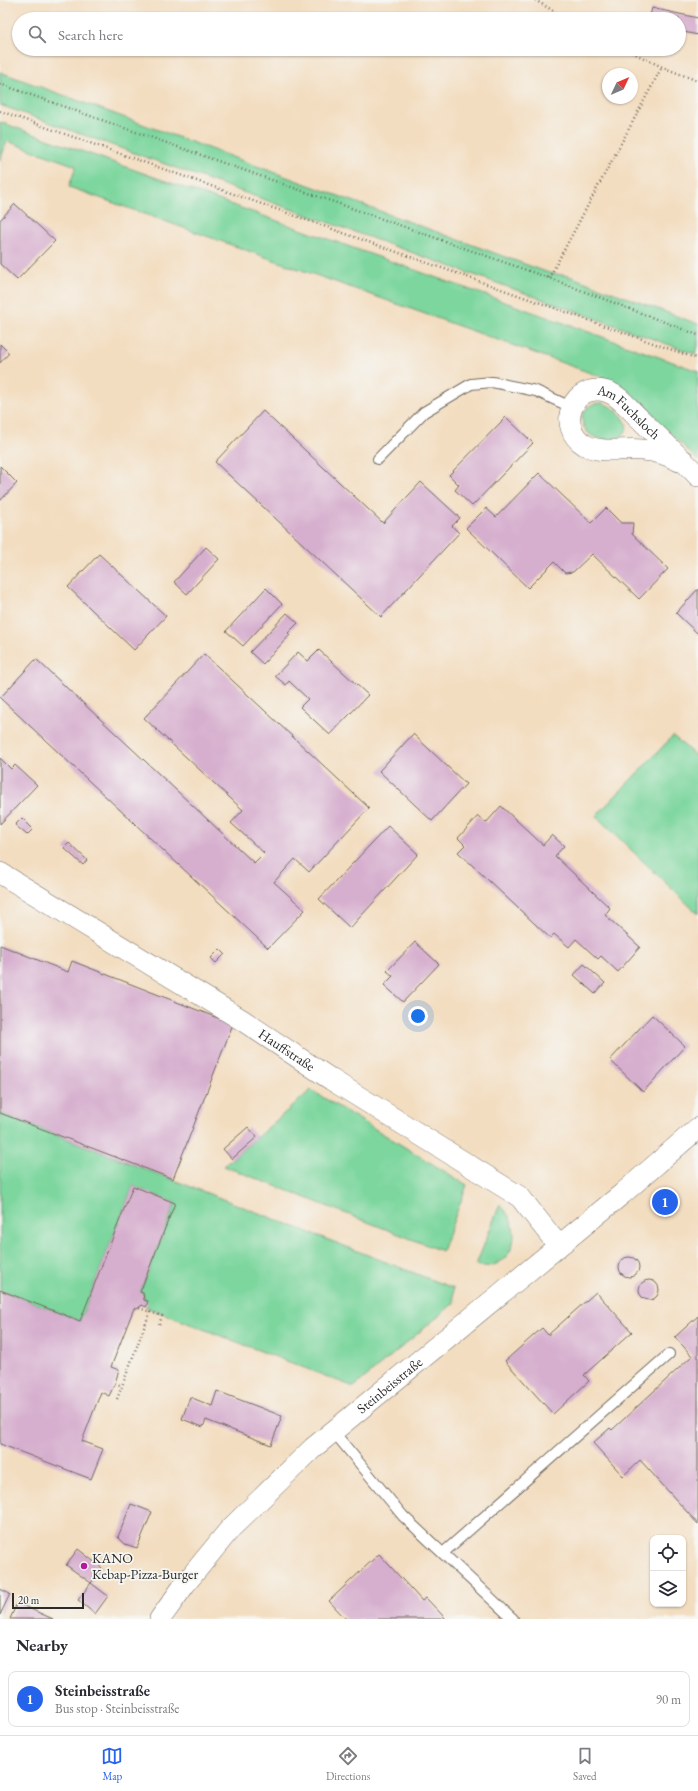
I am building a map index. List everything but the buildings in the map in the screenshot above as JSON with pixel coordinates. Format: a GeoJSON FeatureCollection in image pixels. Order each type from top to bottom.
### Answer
{"type":"FeatureCollection","features":[{"type":"Feature","properties":{"kind":"street","name":"Am Fuchsloch"},"geometry":{"type":"LineString","coordinates":[[683,460],[679,461],[656,451],[603,450],[589,447],[576,436],[570,426],[569,412],[581,395],[587,392],[601,390],[609,392],[617,396],[683,460],[698,476]]}},
{"type":"Feature","properties":{"kind":"street","name":"Hauffstraße"},"geometry":{"type":"LineString","coordinates":[[0,873],[242,1020],[332,1080],[520,1197],[558,1245]]}},
{"type":"Feature","properties":{"kind":"street","name":"Steinbeisstraße"},"geometry":{"type":"LineString","coordinates":[[160,1619],[185,1584],[230,1529],[270,1488],[333,1431],[622,1194],[698,1128]]}},
{"type":"Feature","properties":{"kind":"lane"},"geometry":{"type":"LineString","coordinates":[[378,459],[424,412],[471,384],[492,382],[522,388],[536,392],[572,407]]}},
{"type":"Feature","properties":{"kind":"lane"},"geometry":{"type":"LineString","coordinates":[[443,1553],[669,1354]]}},
{"type":"Feature","properties":{"kind":"lane"},"geometry":{"type":"LineString","coordinates":[[333,1431],[403,1516],[513,1619]]}},
{"type":"Feature","properties":{"kind":"path"},"geometry":{"type":"LineString","coordinates":[[535,0],[555,12]]}},
{"type":"Feature","properties":{"kind":"path"},"geometry":{"type":"LineString","coordinates":[[639,56],[662,67],[698,80]]}},
{"type":"Feature","properties":{"kind":"path"},"geometry":{"type":"LineString","coordinates":[[549,278],[662,67]]}},
{"type":"Feature","properties":{"kind":"path"},"geometry":{"type":"LineString","coordinates":[[0,84],[549,278],[698,334]]}},
{"type":"Feature","properties":{"kind":"path"},"geometry":{"type":"LineString","coordinates":[[0,111],[698,359]]}},
{"type":"Feature","properties":{"kind":"path"},"geometry":{"type":"LineString","coordinates":[[139,1308],[162,1316],[159,1325]]}},
{"type":"Feature","properties":{"kind":"path"},"geometry":{"type":"LineString","coordinates":[[117,1399],[150,1312]]}},
{"type":"Feature","properties":{"kind":"path"},"geometry":{"type":"LineString","coordinates":[[115,1383],[122,1386]]}},
{"type":"Feature","properties":{"kind":"green space"},"geometry":{"type":"Polygon","coordinates":[[[0,72],[549,273],[569,276],[698,324],[698,346],[695,354],[0,105],[0,72]]]}},
{"type":"Feature","properties":{"kind":"green space"},"geometry":{"type":"Polygon","coordinates":[[[0,122],[698,371],[698,461],[624,387],[613,381],[69,187],[76,166],[7,141],[0,161],[0,122]]]}},
{"type":"Feature","properties":{"kind":"green space"},"geometry":{"type":"Polygon","coordinates":[[[602,403],[618,412],[625,422],[627,427],[621,437],[607,440],[596,438],[588,432],[583,425],[582,417],[585,410],[592,405],[602,403]]]}},
{"type":"Feature","properties":{"kind":"green space"},"geometry":{"type":"Polygon","coordinates":[[[673,736],[698,758],[698,914],[596,816],[673,736]]]}},
{"type":"Feature","properties":{"kind":"green space"},"geometry":{"type":"Polygon","coordinates":[[[311,1090],[467,1185],[442,1251],[224,1166],[311,1090]]]}},
{"type":"Feature","properties":{"kind":"green space"},"geometry":{"type":"Polygon","coordinates":[[[0,1113],[453,1288],[454,1303],[354,1387],[146,1307],[143,1293],[140,1292],[175,1203],[133,1186],[80,1321],[0,1290],[0,1113]]]}},
{"type":"Feature","properties":{"kind":"green space"},"geometry":{"type":"Polygon","coordinates":[[[500,1204],[508,1214],[513,1226],[514,1235],[511,1249],[497,1264],[490,1266],[476,1265],[500,1204]]]}},
{"type":"Feature","properties":{"kind":"place","name":"Steinbeisstraße"},"geometry":{"type":"Point","coordinates":[665,1202]}},
{"type":"Feature","properties":{"kind":"place","name":"KANO Kebap-Pizza-Burger"},"geometry":{"type":"Point","coordinates":[84,1566]}}]}
